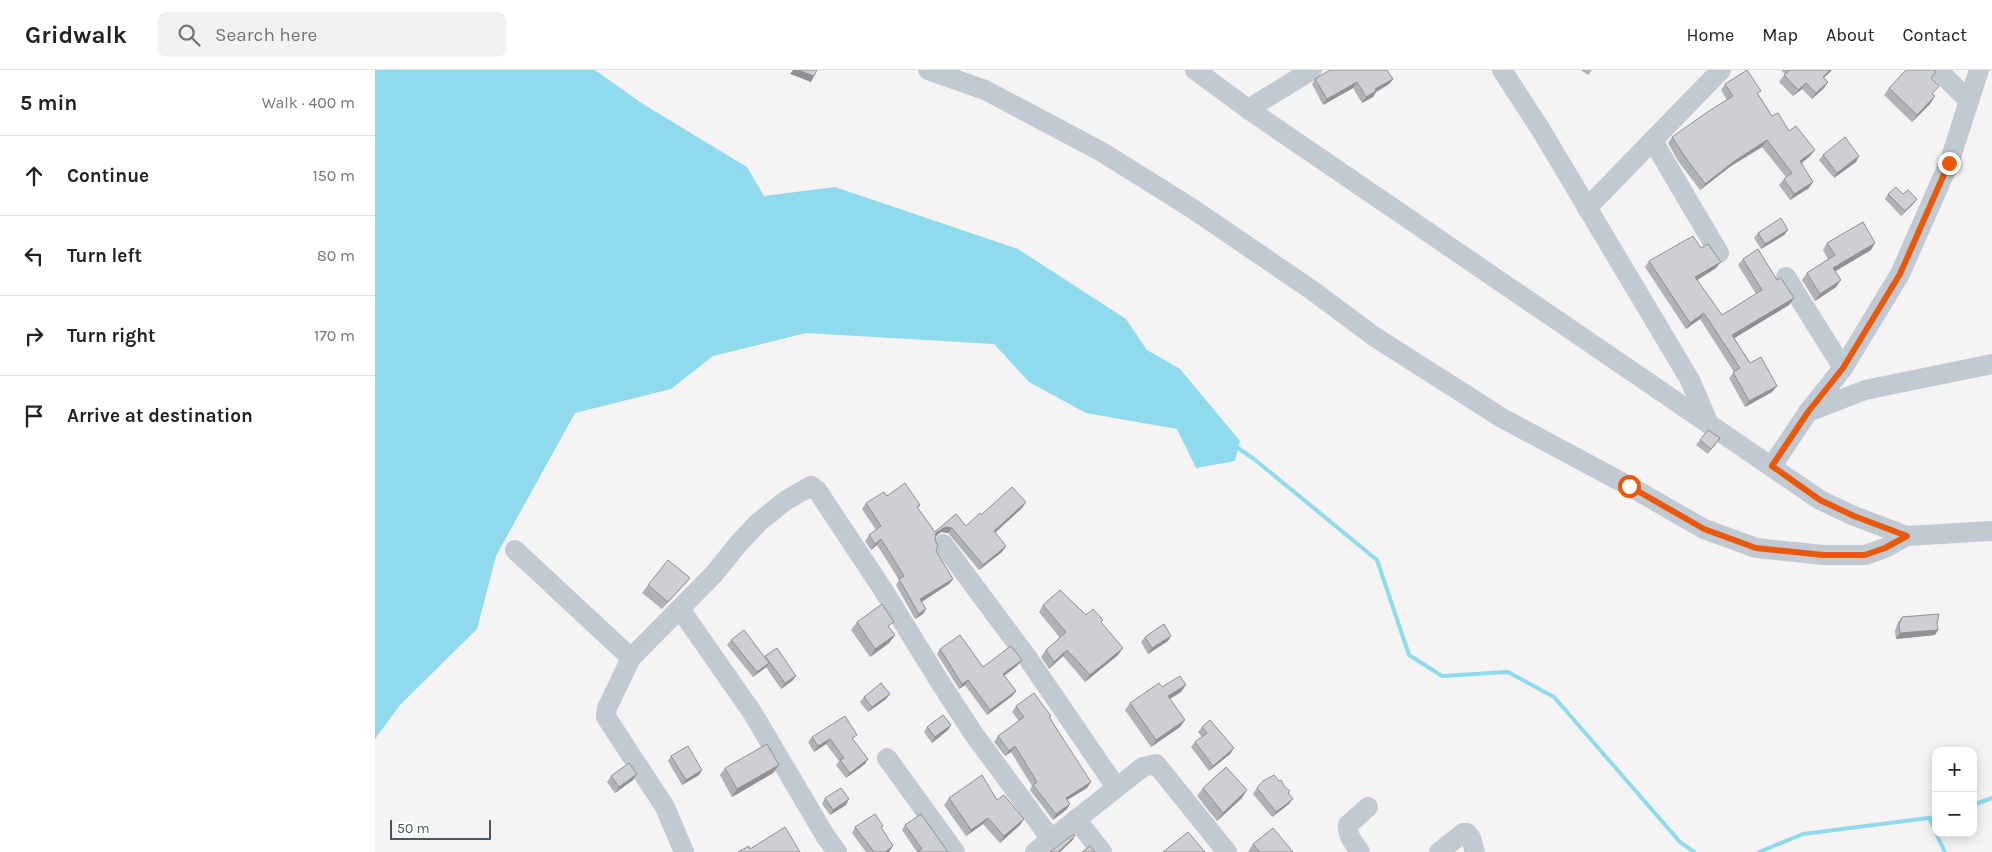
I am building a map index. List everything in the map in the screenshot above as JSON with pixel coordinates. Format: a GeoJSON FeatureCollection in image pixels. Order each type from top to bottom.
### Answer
{"type":"FeatureCollection","features":[{"type":"Feature","properties":{"kind":"street"},"geometry":{"type":"LineString","coordinates":[[928,70],[985,90],[1102,152],[1193,209],[1313,290],[1375,337],[1502,418],[1629,486],[1704,529],[1756,548],[1823,555],[1865,555],[1885,548],[1907,536]]}},
{"type":"Feature","properties":{"kind":"street"},"geometry":{"type":"LineString","coordinates":[[1195,70],[1248,109],[1820,500],[1854,516],[1907,536],[1992,531]]}},
{"type":"Feature","properties":{"kind":"street"},"geometry":{"type":"LineString","coordinates":[[1248,109],[1312,70]]}},
{"type":"Feature","properties":{"kind":"street"},"geometry":{"type":"LineString","coordinates":[[1503,70],[1691,380],[1708,422]]}},
{"type":"Feature","properties":{"kind":"street"},"geometry":{"type":"LineString","coordinates":[[1587,208],[1721,70]]}},
{"type":"Feature","properties":{"kind":"street"},"geometry":{"type":"LineString","coordinates":[[1938,70],[1969,101]]}},
{"type":"Feature","properties":{"kind":"street"},"geometry":{"type":"LineString","coordinates":[[1772,466],[1808,412],[1843,368],[1900,274],[1949,163],[1979,70]]}},
{"type":"Feature","properties":{"kind":"street"},"geometry":{"type":"LineString","coordinates":[[1653,141],[1719,253]]}},
{"type":"Feature","properties":{"kind":"street"},"geometry":{"type":"LineString","coordinates":[[1786,277],[1843,368]]}},
{"type":"Feature","properties":{"kind":"street"},"geometry":{"type":"LineString","coordinates":[[1808,412],[1865,390],[1992,364]]}},
{"type":"Feature","properties":{"kind":"street"},"geometry":{"type":"LineString","coordinates":[[685,852],[665,807],[606,717],[607,708],[631,658],[714,574],[758,523],[785,501],[811,486],[817,490],[882,588],[973,733],[1051,839]]}},
{"type":"Feature","properties":{"kind":"street"},"geometry":{"type":"LineString","coordinates":[[943,544],[1027,657],[1116,787]]}},
{"type":"Feature","properties":{"kind":"street"},"geometry":{"type":"LineString","coordinates":[[515,550],[631,658]]}},
{"type":"Feature","properties":{"kind":"street"},"geometry":{"type":"LineString","coordinates":[[680,609],[752,712],[837,852]]}},
{"type":"Feature","properties":{"kind":"street"},"geometry":{"type":"LineString","coordinates":[[887,758],[955,852]]}},
{"type":"Feature","properties":{"kind":"street"},"geometry":{"type":"LineString","coordinates":[[1035,852],[1143,767],[1156,764],[1227,852]]}},
{"type":"Feature","properties":{"kind":"street"},"geometry":{"type":"LineString","coordinates":[[1360,852],[1351,839],[1348,825],[1368,807]]}},
{"type":"Feature","properties":{"kind":"street"},"geometry":{"type":"LineString","coordinates":[[1076,819],[1102,852]]}},
{"type":"Feature","properties":{"kind":"street"},"geometry":{"type":"LineString","coordinates":[[1439,852],[1463,833],[1467,833],[1471,838],[1475,852]]}},
{"type":"Feature","properties":{"kind":"water"},"geometry":{"type":"Polygon","coordinates":[[[375,70],[595,70],[643,104],[747,167],[764,196],[835,187],[1018,249],[1126,319],[1147,350],[1180,369],[1240,441],[1235,461],[1196,468],[1177,429],[1086,413],[1029,382],[994,344],[806,333],[713,356],[671,389],[575,413],[496,556],[477,629],[400,705],[375,739],[375,70]]]}},
{"type":"Feature","properties":{"kind":"building"},"geometry":{"type":"Polygon","coordinates":[[[798,70],[817,70],[814,76],[798,70]]]}},
{"type":"Feature","properties":{"kind":"building"},"geometry":{"type":"Polygon","coordinates":[[[1330,70],[1387,70],[1393,79],[1375,89],[1376,91],[1366,97],[1357,82],[1327,99],[1315,79],[1330,70]]]}},
{"type":"Feature","properties":{"kind":"building"},"geometry":{"type":"Polygon","coordinates":[[[1747,70],[1761,91],[1757,93],[1772,116],[1778,113],[1789,131],[1796,126],[1815,150],[1800,161],[1813,182],[1794,194],[1784,179],[1792,173],[1767,140],[1736,160],[1705,184],[1672,137],[1733,96],[1725,84],[1747,70]]]}},
{"type":"Feature","properties":{"kind":"building"},"geometry":{"type":"Polygon","coordinates":[[[1790,70],[1830,70],[1823,77],[1828,82],[1816,93],[1806,83],[1798,90],[1784,75],[1790,70]]]}},
{"type":"Feature","properties":{"kind":"building"},"geometry":{"type":"Polygon","coordinates":[[[1906,70],[1934,70],[1936,72],[1931,78],[1939,86],[1932,94],[1935,96],[1917,115],[1889,88],[1906,70]]]}},
{"type":"Feature","properties":{"kind":"building"},"geometry":{"type":"Polygon","coordinates":[[[1845,137],[1859,156],[1837,173],[1823,155],[1845,137]]]}},
{"type":"Feature","properties":{"kind":"building"},"geometry":{"type":"Polygon","coordinates":[[[1896,187],[1903,194],[1908,190],[1917,199],[1905,211],[1888,194],[1896,187]]]}},
{"type":"Feature","properties":{"kind":"building"},"geometry":{"type":"Polygon","coordinates":[[[1781,218],[1788,230],[1765,244],[1758,233],[1781,218]]]}},
{"type":"Feature","properties":{"kind":"building"},"geometry":{"type":"Polygon","coordinates":[[[1863,222],[1875,243],[1833,268],[1841,280],[1820,294],[1807,273],[1835,255],[1827,243],[1863,222]]]}},
{"type":"Feature","properties":{"kind":"building"},"geometry":{"type":"Polygon","coordinates":[[[1693,236],[1701,248],[1708,244],[1721,262],[1695,277],[1722,315],[1762,290],[1743,259],[1758,249],[1777,280],[1781,278],[1794,298],[1732,335],[1750,363],[1761,357],[1777,386],[1749,401],[1733,372],[1740,368],[1704,313],[1690,323],[1649,261],[1693,236]]]}},
{"type":"Feature","properties":{"kind":"building"},"geometry":{"type":"Polygon","coordinates":[[[1708,430],[1720,438],[1711,449],[1700,440],[1708,430]]]}},
{"type":"Feature","properties":{"kind":"building"},"geometry":{"type":"Polygon","coordinates":[[[905,483],[920,505],[917,507],[935,532],[956,514],[966,526],[1012,487],[1026,502],[994,531],[1006,546],[983,565],[952,528],[945,527],[936,533],[935,540],[938,546],[936,551],[953,579],[920,599],[926,609],[919,614],[899,579],[904,576],[881,539],[875,544],[869,535],[881,526],[866,503],[884,492],[887,496],[905,483]]]}},
{"type":"Feature","properties":{"kind":"building"},"geometry":{"type":"Polygon","coordinates":[[[668,560],[690,578],[668,602],[648,585],[668,560]]]}},
{"type":"Feature","properties":{"kind":"building"},"geometry":{"type":"Polygon","coordinates":[[[1060,590],[1086,615],[1093,609],[1103,620],[1101,622],[1123,648],[1090,675],[1067,650],[1054,662],[1046,650],[1066,632],[1043,605],[1060,590]]]}},
{"type":"Feature","properties":{"kind":"building"},"geometry":{"type":"Polygon","coordinates":[[[882,604],[894,622],[888,626],[895,635],[875,649],[857,622],[882,604]]]}},
{"type":"Feature","properties":{"kind":"building"},"geometry":{"type":"Polygon","coordinates":[[[1939,614],[1938,630],[1900,633],[1899,625],[1902,617],[1939,614]]]}},
{"type":"Feature","properties":{"kind":"building"},"geometry":{"type":"Polygon","coordinates":[[[1164,624],[1171,636],[1152,648],[1145,637],[1164,624]]]}},
{"type":"Feature","properties":{"kind":"building"},"geometry":{"type":"Polygon","coordinates":[[[744,630],[769,663],[757,672],[731,640],[744,630]]]}},
{"type":"Feature","properties":{"kind":"building"},"geometry":{"type":"Polygon","coordinates":[[[960,635],[983,667],[1011,646],[1022,660],[1003,674],[1016,691],[990,710],[968,680],[962,684],[940,649],[960,635]]]}},
{"type":"Feature","properties":{"kind":"building"},"geometry":{"type":"Polygon","coordinates":[[[777,648],[796,676],[785,683],[765,656],[777,648]]]}},
{"type":"Feature","properties":{"kind":"building"},"geometry":{"type":"Polygon","coordinates":[[[1180,676],[1186,685],[1168,696],[1185,720],[1156,740],[1130,703],[1159,683],[1162,687],[1180,676]]]}},
{"type":"Feature","properties":{"kind":"building"},"geometry":{"type":"Polygon","coordinates":[[[881,683],[890,694],[872,707],[864,697],[881,683]]]}},
{"type":"Feature","properties":{"kind":"building"},"geometry":{"type":"Polygon","coordinates":[[[1034,693],[1051,716],[1049,717],[1091,782],[1066,798],[1070,804],[1056,814],[1033,785],[1037,782],[1015,746],[1009,751],[998,736],[1024,717],[1016,706],[1034,693]]]}},
{"type":"Feature","properties":{"kind":"building"},"geometry":{"type":"Polygon","coordinates":[[[943,715],[951,725],[935,737],[927,727],[943,715]]]}},
{"type":"Feature","properties":{"kind":"building"},"geometry":{"type":"Polygon","coordinates":[[[845,716],[857,735],[852,738],[868,759],[850,773],[840,760],[844,758],[830,739],[818,746],[812,737],[845,716]]]}},
{"type":"Feature","properties":{"kind":"building"},"geometry":{"type":"Polygon","coordinates":[[[1210,720],[1234,748],[1213,766],[1195,742],[1207,733],[1202,727],[1210,720]]]}},
{"type":"Feature","properties":{"kind":"building"},"geometry":{"type":"Polygon","coordinates":[[[767,744],[779,765],[737,789],[725,768],[767,744]]]}},
{"type":"Feature","properties":{"kind":"building"},"geometry":{"type":"Polygon","coordinates":[[[688,746],[702,770],[686,780],[671,756],[688,746]]]}},
{"type":"Feature","properties":{"kind":"building"},"geometry":{"type":"Polygon","coordinates":[[[629,763],[637,774],[619,787],[611,776],[629,763]]]}},
{"type":"Feature","properties":{"kind":"building"},"geometry":{"type":"Polygon","coordinates":[[[1226,767],[1247,790],[1223,813],[1203,788],[1226,767]]]}},
{"type":"Feature","properties":{"kind":"building"},"geometry":{"type":"Polygon","coordinates":[[[982,775],[997,800],[1004,795],[1024,819],[1004,836],[988,818],[971,830],[949,798],[982,775]]]}},
{"type":"Feature","properties":{"kind":"building"},"geometry":{"type":"Polygon","coordinates":[[[1274,775],[1290,791],[1288,793],[1293,799],[1276,812],[1257,788],[1263,781],[1274,775]]]}},
{"type":"Feature","properties":{"kind":"building"},"geometry":{"type":"Polygon","coordinates":[[[841,788],[849,799],[833,810],[825,798],[841,788]]]}},
{"type":"Feature","properties":{"kind":"building"},"geometry":{"type":"Polygon","coordinates":[[[875,814],[893,846],[885,852],[874,852],[855,827],[875,814]]]}},
{"type":"Feature","properties":{"kind":"building"},"geometry":{"type":"Polygon","coordinates":[[[921,814],[948,852],[917,852],[922,849],[905,825],[921,814]]]}},
{"type":"Feature","properties":{"kind":"building"},"geometry":{"type":"Polygon","coordinates":[[[785,827],[800,852],[738,852],[749,846],[750,849],[785,827]]]}},
{"type":"Feature","properties":{"kind":"building"},"geometry":{"type":"Polygon","coordinates":[[[1273,828],[1293,852],[1260,852],[1253,844],[1273,828]]]}},
{"type":"Feature","properties":{"kind":"building"},"geometry":{"type":"Polygon","coordinates":[[[1188,832],[1205,852],[1163,852],[1188,832]]]}},
{"type":"Feature","properties":{"kind":"building"},"geometry":{"type":"Polygon","coordinates":[[[1074,834],[1075,836],[1058,852],[1050,852],[1074,834]]]}},
{"type":"Feature","properties":{"kind":"building"},"geometry":{"type":"Polygon","coordinates":[[[1090,846],[1095,852],[1082,852],[1090,846]]]}},
{"type":"Feature","properties":{"kind":"waterway"},"geometry":{"type":"LineString","coordinates":[[1235,446],[1254,459],[1377,560],[1409,655],[1442,676],[1508,672],[1554,697],[1680,842],[1694,852]]}},
{"type":"Feature","properties":{"kind":"waterway"},"geometry":{"type":"LineString","coordinates":[[1977,804],[1992,798]]}},
{"type":"Feature","properties":{"kind":"waterway"},"geometry":{"type":"LineString","coordinates":[[1929,818],[1932,824]]}},
{"type":"Feature","properties":{"kind":"waterway"},"geometry":{"type":"LineString","coordinates":[[1759,852],[1803,834],[1932,818]]}},
{"type":"Feature","properties":{"kind":"waterway"},"geometry":{"type":"LineString","coordinates":[[1938,837],[1945,852]]}},
{"type":"Feature","properties":{"kind":"route"},"geometry":{"type":"LineString","coordinates":[[1629,486],[1704,529],[1756,548],[1823,555],[1865,555],[1885,548],[1907,536],[1854,516],[1820,500],[1772,466],[1808,412],[1843,368],[1900,274],[1949,163]]}}]}
